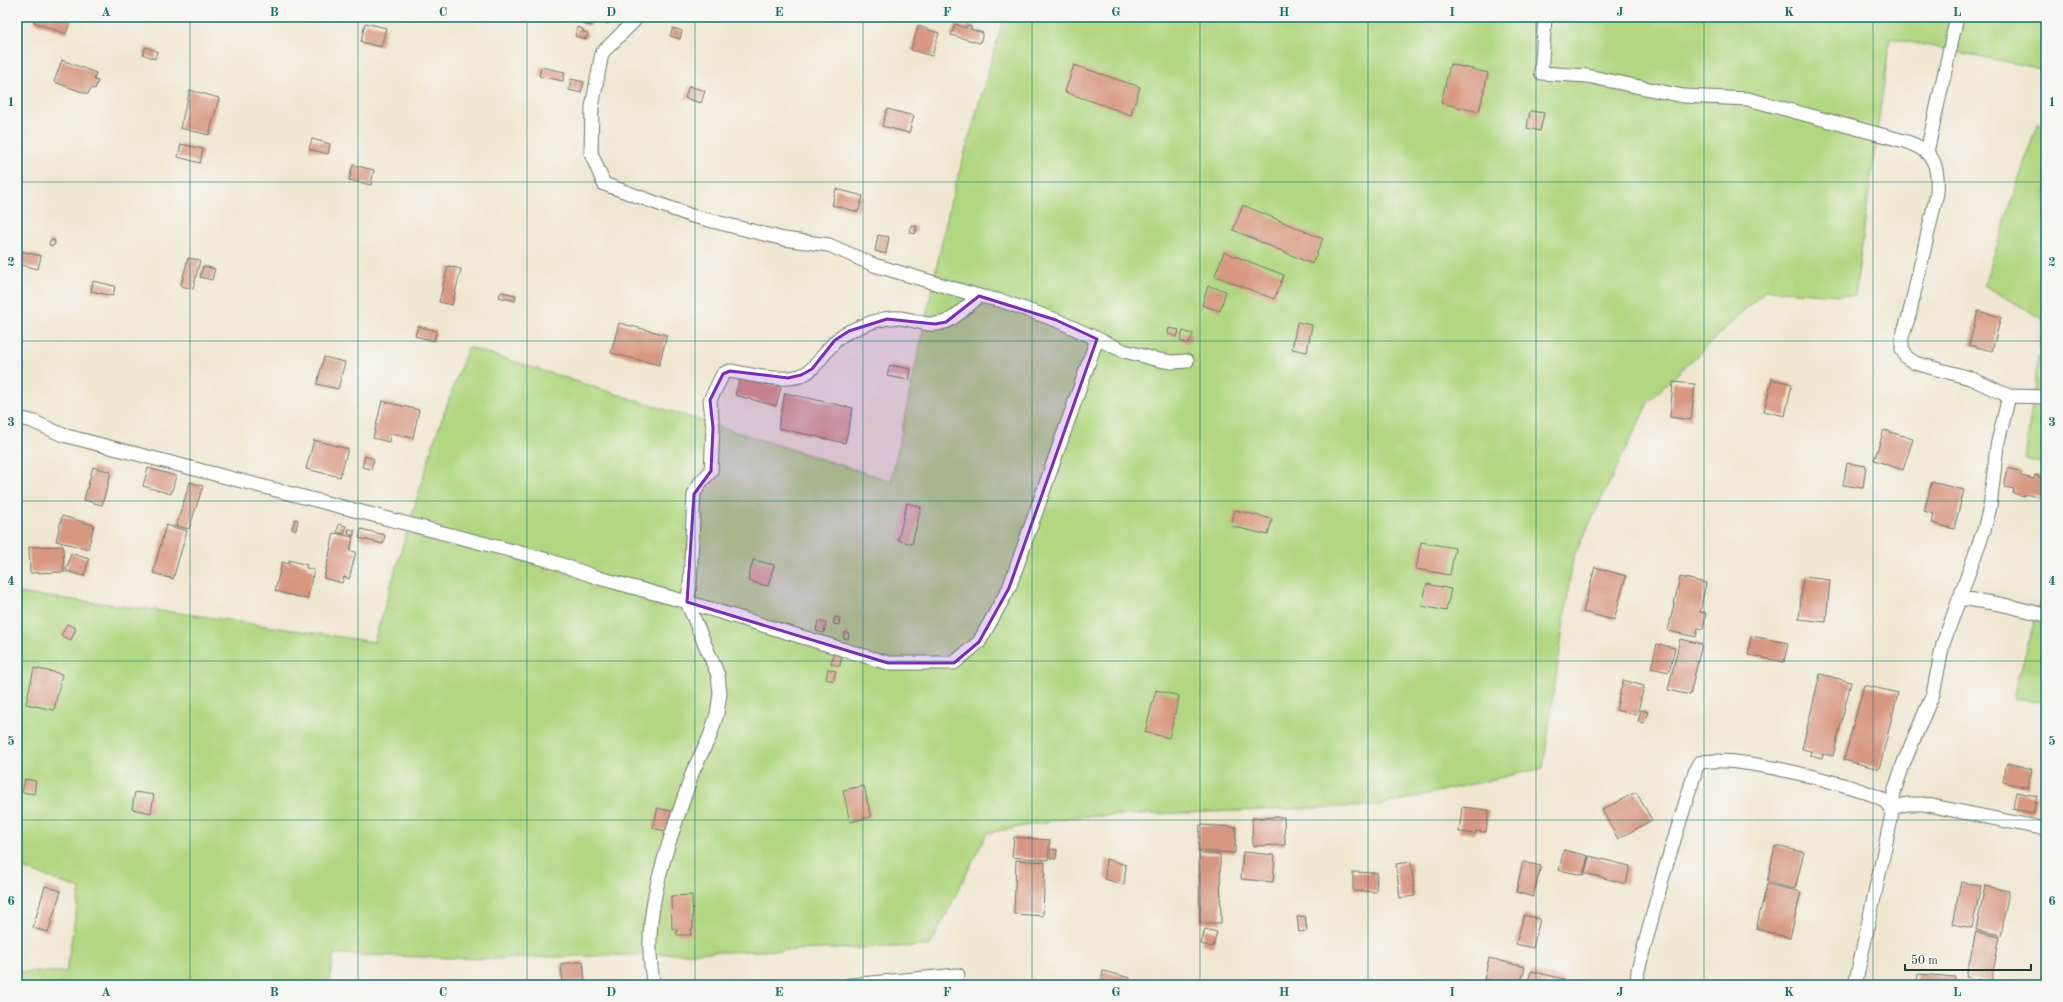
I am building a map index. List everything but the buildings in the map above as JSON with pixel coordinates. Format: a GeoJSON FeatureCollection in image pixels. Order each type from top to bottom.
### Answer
{"type":"FeatureCollection","features":[{"type":"Feature","properties":{"kind":"street"},"geometry":{"type":"LineString","coordinates":[[636,17],[635,20],[602,53],[592,107],[591,153],[604,184],[692,216],[784,239],[828,245],[874,265],[1002,302],[1056,320],[1124,351],[1174,362],[1186,361]]}},
{"type":"Feature","properties":{"kind":"street"},"geometry":{"type":"LineString","coordinates":[[1545,17],[1541,73],[1587,76],[1683,96],[1748,99],[1904,141],[1918,146],[1927,152],[1935,163],[1938,177],[1937,193],[1909,316],[1902,337],[1902,349],[1906,357],[1915,363],[1970,378],[2009,396],[2046,397]]}},
{"type":"Feature","properties":{"kind":"street"},"geometry":{"type":"LineString","coordinates":[[1927,152],[1957,17]]}},
{"type":"Feature","properties":{"kind":"street"},"geometry":{"type":"LineString","coordinates":[[654,985],[649,953],[655,891],[693,771],[702,755],[717,714],[720,693],[718,675],[687,602],[690,586],[694,494],[700,483],[711,471],[713,428],[710,400],[723,374],[730,372],[788,378],[801,375],[812,369],[835,340],[849,331],[887,319],[900,318],[935,324],[946,322],[979,296]]}},
{"type":"Feature","properties":{"kind":"street"},"geometry":{"type":"LineString","coordinates":[[17,418],[32,421],[63,435],[540,558],[598,578],[687,602],[888,663],[954,663],[979,642],[1009,588],[1097,339]]}},
{"type":"Feature","properties":{"kind":"street"},"geometry":{"type":"LineString","coordinates":[[1855,985],[1892,808],[1894,792],[1904,762],[1933,694],[1943,644],[1984,530],[1990,507],[1994,468],[2009,396]]}},
{"type":"Feature","properties":{"kind":"street"},"geometry":{"type":"LineString","coordinates":[[1960,598],[2000,604],[2046,616]]}},
{"type":"Feature","properties":{"kind":"street"},"geometry":{"type":"LineString","coordinates":[[1637,985],[1638,970],[1663,876],[1699,763],[1707,760],[1739,763],[1808,775],[1879,797],[1892,808]]}},
{"type":"Feature","properties":{"kind":"street"},"geometry":{"type":"LineString","coordinates":[[1879,797],[1894,792]]}},
{"type":"Feature","properties":{"kind":"street"},"geometry":{"type":"LineString","coordinates":[[1892,808],[1907,804],[1923,804],[2046,829]]}},
{"type":"Feature","properties":{"kind":"street"},"geometry":{"type":"LineString","coordinates":[[850,985],[958,975]]}},
{"type":"Feature","properties":{"kind":"highlighted area"},"geometry":{"type":"Polygon","coordinates":[[[979,296],[1056,320],[1097,339],[1009,588],[979,642],[954,663],[888,663],[687,602],[694,494],[711,471],[713,428],[710,400],[723,374],[730,371],[788,378],[801,375],[812,369],[835,340],[849,331],[887,319],[935,324],[946,322],[979,296]]]}},
{"type":"Feature","properties":{"kind":"green space"},"geometry":{"type":"Polygon","coordinates":[[[1004,17],[2046,17],[2046,70],[1890,38],[1855,296],[1766,290],[1649,401],[1573,558],[1543,768],[1375,806],[1073,817],[987,833],[930,946],[485,959],[334,954],[328,985],[17,985],[17,972],[66,972],[80,889],[17,866],[17,593],[187,614],[374,642],[435,438],[468,347],[891,481],[950,204],[1004,17]]]}},
{"type":"Feature","properties":{"kind":"green space"},"geometry":{"type":"Polygon","coordinates":[[[2037,124],[2046,127],[2046,465],[2025,459],[2043,319],[1984,285],[2037,124]]]}},
{"type":"Feature","properties":{"kind":"green space"},"geometry":{"type":"Polygon","coordinates":[[[2046,581],[2046,702],[2013,698],[2046,581]]]}}]}
